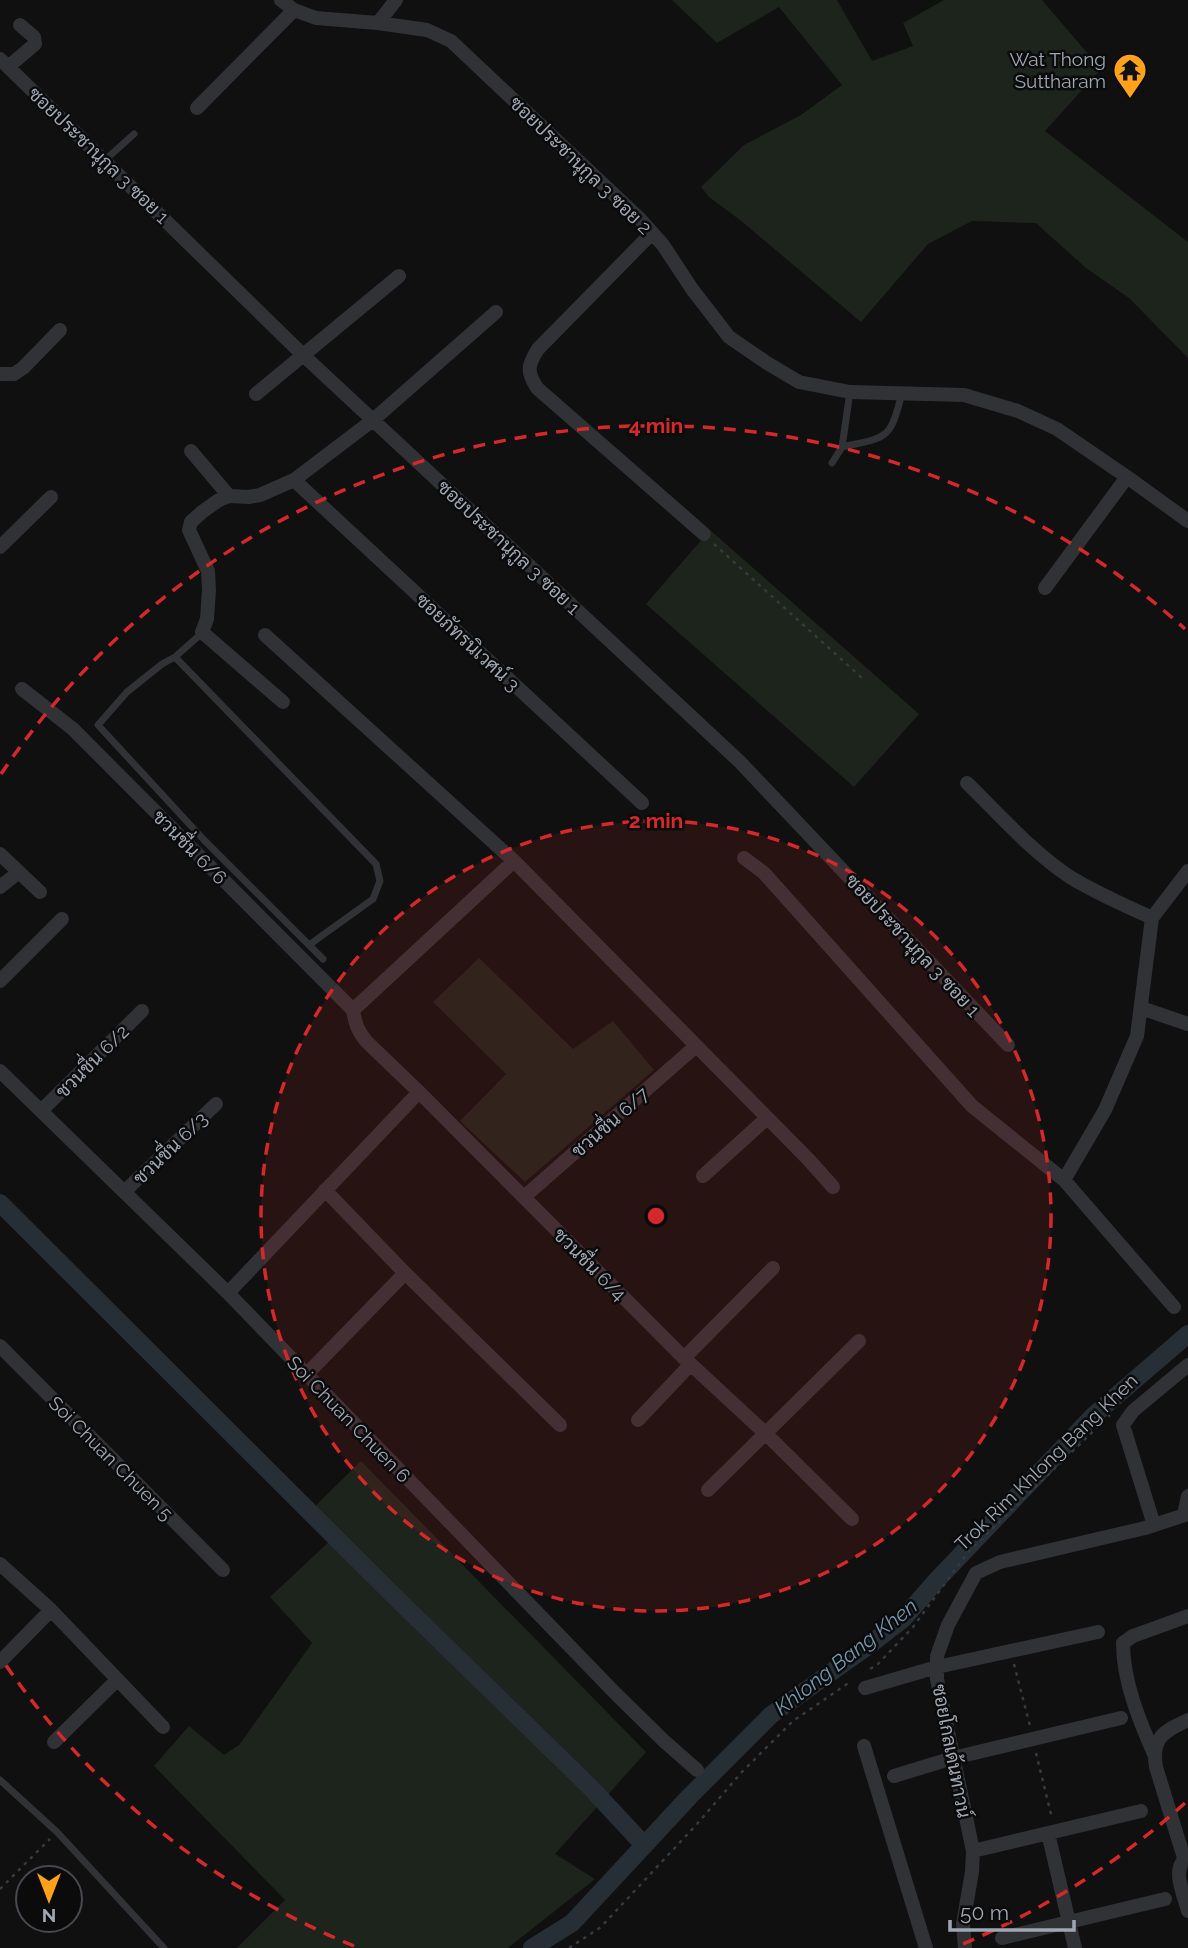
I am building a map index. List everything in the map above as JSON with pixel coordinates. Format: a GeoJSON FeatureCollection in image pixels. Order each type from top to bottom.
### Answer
{"type":"FeatureCollection","features":[{"type":"Feature","properties":{"kind":"street","name":"ซอยประชานุกูล 3 ซอย 2"},"geometry":{"type":"LineString","coordinates":[[281,0],[294,10],[316,18],[427,30],[451,41],[639,218],[729,337],[799,382],[850,392],[964,395],[1018,411],[1056,429],[1188,521]]}},
{"type":"Feature","properties":{"kind":"street"},"geometry":{"type":"LineString","coordinates":[[378,23],[396,0]]}},
{"type":"Feature","properties":{"kind":"street"},"geometry":{"type":"LineString","coordinates":[[197,108],[294,10]]}},
{"type":"Feature","properties":{"kind":"street"},"geometry":{"type":"LineString","coordinates":[[4,63],[35,44],[34,37],[20,25]]}},
{"type":"Feature","properties":{"kind":"street","name":"ซอยประชานุกูล 3 ซอย 1"},"geometry":{"type":"LineString","coordinates":[[4,63],[303,355],[739,761],[1008,1045]]}},
{"type":"Feature","properties":{"kind":"street"},"geometry":{"type":"LineString","coordinates":[[652,233],[538,349],[530,362],[530,376],[537,388],[704,534]]}},
{"type":"Feature","properties":{"kind":"street"},"geometry":{"type":"LineString","coordinates":[[256,394],[399,276]]}},
{"type":"Feature","properties":{"kind":"street"},"geometry":{"type":"LineString","coordinates":[[283,702],[202,632],[208,609],[208,571],[189,530],[191,522],[219,500],[229,496],[260,495],[293,480],[373,420],[496,312]]}},
{"type":"Feature","properties":{"kind":"street"},"geometry":{"type":"LineString","coordinates":[[0,374],[14,374],[23,368],[60,330]]}},
{"type":"Feature","properties":{"kind":"street"},"geometry":{"type":"LineString","coordinates":[[191,451],[229,496]]}},
{"type":"Feature","properties":{"kind":"street"},"geometry":{"type":"LineString","coordinates":[[1045,588],[1127,477]]}},
{"type":"Feature","properties":{"kind":"street","name":"ซอยภัทรนิเวศน์ 3"},"geometry":{"type":"LineString","coordinates":[[293,480],[642,803]]}},
{"type":"Feature","properties":{"kind":"street"},"geometry":{"type":"LineString","coordinates":[[0,547],[51,498]]}},
{"type":"Feature","properties":{"kind":"street"},"geometry":{"type":"LineString","coordinates":[[265,635],[514,862],[833,1187]]}},
{"type":"Feature","properties":{"kind":"street","name":"ชวนชื่น 6/6"},"geometry":{"type":"LineString","coordinates":[[23,689],[73,729],[353,1010]]}},
{"type":"Feature","properties":{"kind":"street"},"geometry":{"type":"LineString","coordinates":[[967,783],[1037,850],[1069,876],[1152,918]]}},
{"type":"Feature","properties":{"kind":"street"},"geometry":{"type":"LineString","coordinates":[[0,854],[40,892]]}},
{"type":"Feature","properties":{"kind":"street"},"geometry":{"type":"LineString","coordinates":[[744,858],[764,873],[972,1106],[1064,1180],[1174,1307]]}},
{"type":"Feature","properties":{"kind":"street"},"geometry":{"type":"LineString","coordinates":[[353,1010],[514,862]]}},
{"type":"Feature","properties":{"kind":"street"},"geometry":{"type":"LineString","coordinates":[[1064,1180],[1105,1110],[1137,1036],[1152,918],[1188,871]]}},
{"type":"Feature","properties":{"kind":"street"},"geometry":{"type":"LineString","coordinates":[[0,887],[19,872]]}},
{"type":"Feature","properties":{"kind":"street"},"geometry":{"type":"LineString","coordinates":[[0,981],[62,919]]}},
{"type":"Feature","properties":{"kind":"street"},"geometry":{"type":"LineString","coordinates":[[1141,1008],[1188,1024]]}},
{"type":"Feature","properties":{"kind":"street","name":"ชวนชื่น 6/4"},"geometry":{"type":"LineString","coordinates":[[353,1010],[359,1033],[687,1361],[852,1519]]}},
{"type":"Feature","properties":{"kind":"street","name":"ชวนชื่น 6/2"},"geometry":{"type":"LineString","coordinates":[[41,1111],[142,1011]]}},
{"type":"Feature","properties":{"kind":"street","name":"ชวนชื่น 6/7"},"geometry":{"type":"LineString","coordinates":[[524,1197],[696,1046]]}},
{"type":"Feature","properties":{"kind":"street","name":"Soi Chuan Chuen 6"},"geometry":{"type":"LineString","coordinates":[[0,1070],[228,1293],[616,1695],[697,1770]]}},
{"type":"Feature","properties":{"kind":"street"},"geometry":{"type":"LineString","coordinates":[[228,1293],[419,1092]]}},
{"type":"Feature","properties":{"kind":"street","name":"ชวนชื่น 6/3"},"geometry":{"type":"LineString","coordinates":[[124,1192],[216,1104]]}},
{"type":"Feature","properties":{"kind":"street"},"geometry":{"type":"LineString","coordinates":[[703,1176],[767,1118]]}},
{"type":"Feature","properties":{"kind":"street"},"geometry":{"type":"LineString","coordinates":[[325,1190],[559,1425]]}},
{"type":"Feature","properties":{"kind":"street"},"geometry":{"type":"LineString","coordinates":[[638,1420],[687,1361],[774,1268]]}},
{"type":"Feature","properties":{"kind":"street"},"geometry":{"type":"LineString","coordinates":[[306,1375],[405,1272]]}},
{"type":"Feature","properties":{"kind":"street"},"geometry":{"type":"LineString","coordinates":[[708,1490],[859,1341]]}},
{"type":"Feature","properties":{"kind":"street","name":"Soi Chuan Chuen 5"},"geometry":{"type":"LineString","coordinates":[[0,1346],[223,1570]]}},
{"type":"Feature","properties":{"kind":"street"},"geometry":{"type":"LineString","coordinates":[[1154,1525],[1123,1425],[1133,1410],[1188,1365]]}},
{"type":"Feature","properties":{"kind":"street"},"geometry":{"type":"LineString","coordinates":[[1186,1515],[1188,1496]]}},
{"type":"Feature","properties":{"kind":"street","name":"ซอยโกลเด้นทาวน์"},"geometry":{"type":"LineString","coordinates":[[965,1948],[963,1924],[973,1851],[937,1679],[937,1656],[948,1625],[976,1573],[1000,1562],[1186,1515]]}},
{"type":"Feature","properties":{"kind":"street"},"geometry":{"type":"LineString","coordinates":[[0,1564],[51,1610],[163,1727]]}},
{"type":"Feature","properties":{"kind":"street"},"geometry":{"type":"LineString","coordinates":[[0,1662],[51,1610]]}},
{"type":"Feature","properties":{"kind":"street"},"geometry":{"type":"LineString","coordinates":[[1188,1616],[1133,1636],[1123,1643],[1123,1659],[1140,1721],[1154,1754],[1186,1857],[1179,1866],[1179,1876],[1188,1911]]}},
{"type":"Feature","properties":{"kind":"street"},"geometry":{"type":"LineString","coordinates":[[861,1683],[1098,1632]]}},
{"type":"Feature","properties":{"kind":"street"},"geometry":{"type":"LineString","coordinates":[[54,1742],[117,1680]]}},
{"type":"Feature","properties":{"kind":"street"},"geometry":{"type":"LineString","coordinates":[[894,1776],[953,1758],[1121,1718]]}},
{"type":"Feature","properties":{"kind":"street"},"geometry":{"type":"LineString","coordinates":[[1154,1754],[1157,1741],[1168,1729],[1188,1720]]}},
{"type":"Feature","properties":{"kind":"street"},"geometry":{"type":"LineString","coordinates":[[864,1746],[926,1948]]}},
{"type":"Feature","properties":{"kind":"street"},"geometry":{"type":"LineString","coordinates":[[973,1851],[1141,1811]]}},
{"type":"Feature","properties":{"kind":"street"},"geometry":{"type":"LineString","coordinates":[[1048,1833],[1075,1948]]}},
{"type":"Feature","properties":{"kind":"street"},"geometry":{"type":"LineString","coordinates":[[1002,1938],[1166,1899]]}},
{"type":"Feature","properties":{"kind":"lane"},"geometry":{"type":"LineString","coordinates":[[105,160],[134,134]]}},
{"type":"Feature","properties":{"kind":"lane"},"geometry":{"type":"LineString","coordinates":[[832,463],[842,447],[850,392]]}},
{"type":"Feature","properties":{"kind":"lane"},"geometry":{"type":"LineString","coordinates":[[842,447],[885,435],[895,423],[902,393]]}},
{"type":"Feature","properties":{"kind":"lane"},"geometry":{"type":"LineString","coordinates":[[202,632],[127,692],[98,725],[204,840],[323,959]]}},
{"type":"Feature","properties":{"kind":"lane"},"geometry":{"type":"LineString","coordinates":[[175,656],[376,864],[380,881],[373,899],[309,945]]}},
{"type":"Feature","properties":{"kind":"lane"},"geometry":{"type":"LineString","coordinates":[[0,1780],[57,1832],[164,1948]]}},
{"type":"Feature","properties":{"kind":"path"},"geometry":{"type":"LineString","coordinates":[[704,534],[862,678]]}},
{"type":"Feature","properties":{"kind":"path","name":"Trok Rim Khlong Bang Khen"},"geometry":{"type":"LineString","coordinates":[[867,1671],[878,1664],[913,1627],[968,1552],[1109,1416]]}},
{"type":"Feature","properties":{"kind":"path"},"geometry":{"type":"LineString","coordinates":[[569,1948],[601,1927],[741,1773],[793,1721],[861,1683]]}},
{"type":"Feature","properties":{"kind":"path"},"geometry":{"type":"LineString","coordinates":[[0,1889],[57,1832]]}},
{"type":"Feature","properties":{"kind":"shaded area"},"geometry":{"type":"Polygon","coordinates":[[[672,0],[837,0],[872,61],[913,46],[903,23],[944,0],[1042,0],[1101,69],[1045,131],[1188,242],[1188,358],[1129,298],[1086,268],[1036,223],[972,221],[928,244],[861,322],[709,197],[701,187],[744,145],[801,115],[842,85],[779,7],[717,43],[672,0]]]}},
{"type":"Feature","properties":{"kind":"shaded area"},"geometry":{"type":"Polygon","coordinates":[[[710,530],[919,714],[854,787],[646,604],[710,530]]]}},
{"type":"Feature","properties":{"kind":"shaded area"},"geometry":{"type":"Polygon","coordinates":[[[479,958],[573,1049],[613,1021],[654,1070],[525,1182],[460,1121],[506,1074],[433,1002],[479,958]]]}},
{"type":"Feature","properties":{"kind":"shaded area"},"geometry":{"type":"Polygon","coordinates":[[[361,1461],[646,1752],[555,1854],[595,1879],[508,1948],[237,1948],[285,1900],[154,1766],[189,1726],[224,1755],[239,1745],[312,1643],[270,1597],[332,1539],[303,1518],[361,1461]]]}},
{"type":"Feature","properties":{"kind":"waterway"},"geometry":{"type":"LineString","coordinates":[[0,1203],[389,1591],[590,1787],[644,1845]]}},
{"type":"Feature","properties":{"kind":"waterway","name":"Khlong Bang Khen"},"geometry":{"type":"LineString","coordinates":[[532,1948],[572,1923],[690,1796],[771,1715],[903,1619],[1094,1415],[1188,1334]]}},
{"type":"Feature","properties":{"kind":"place","name":"Wat Thong Suttharam"},"geometry":{"type":"Point","coordinates":[1130,100]}}]}
